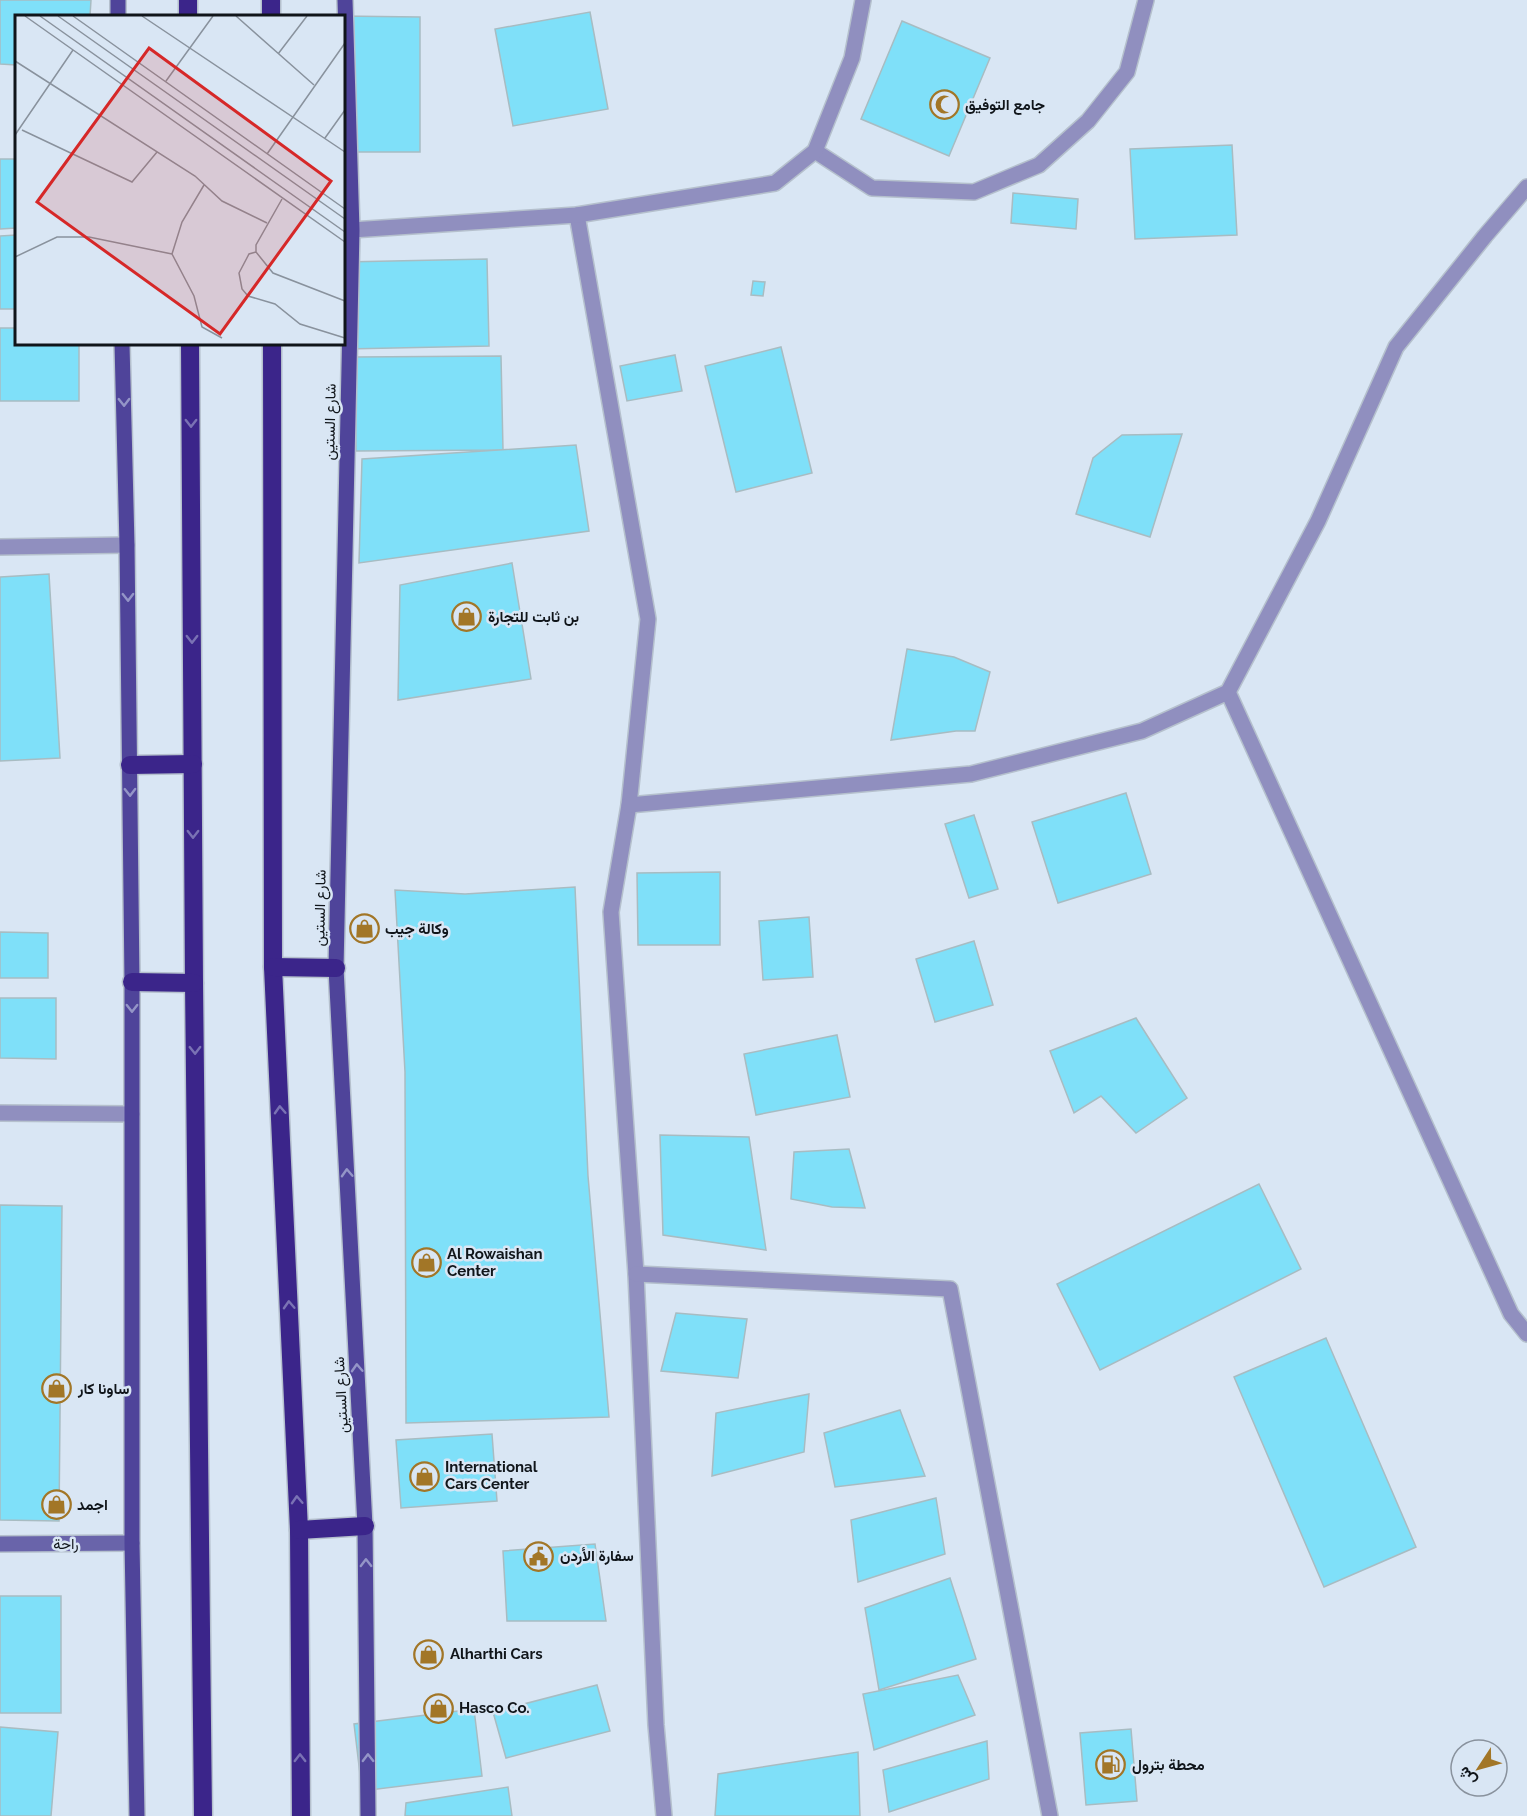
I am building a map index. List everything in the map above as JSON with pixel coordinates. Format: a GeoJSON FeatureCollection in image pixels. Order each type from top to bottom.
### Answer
{"type":"FeatureCollection","features":[{"type":"Feature","properties":{"kind":"highway"},"geometry":{"type":"LineString","coordinates":[[190,345],[203,1816]]}},
{"type":"Feature","properties":{"kind":"highway"},"geometry":{"type":"LineString","coordinates":[[272,345],[273,967],[299,1530],[301,1816]]}},
{"type":"Feature","properties":{"kind":"highway"},"geometry":{"type":"LineString","coordinates":[[130,765],[193,764]]}},
{"type":"Feature","properties":{"kind":"highway"},"geometry":{"type":"LineString","coordinates":[[273,967],[336,968]]}},
{"type":"Feature","properties":{"kind":"highway"},"geometry":{"type":"LineString","coordinates":[[132,982],[194,983]]}},
{"type":"Feature","properties":{"kind":"highway"},"geometry":{"type":"LineString","coordinates":[[299,1530],[366,1526]]}},
{"type":"Feature","properties":{"kind":"main road","name":"شارع الستين"},"geometry":{"type":"LineString","coordinates":[[345,0],[352,230],[336,968],[366,1526],[368,1816]]}},
{"type":"Feature","properties":{"kind":"main road"},"geometry":{"type":"LineString","coordinates":[[122,345],[130,765],[132,1543],[137,1816]]}},
{"type":"Feature","properties":{"kind":"street"},"geometry":{"type":"LineString","coordinates":[[352,230],[577,215],[775,183],[815,151],[852,58],[863,0]]}},
{"type":"Feature","properties":{"kind":"street"},"geometry":{"type":"LineString","coordinates":[[815,151],[872,188],[974,192],[1039,165],[1088,121],[1127,72],[1146,0]]}},
{"type":"Feature","properties":{"kind":"street"},"geometry":{"type":"LineString","coordinates":[[629,805],[971,774],[1142,731],[1228,692],[1318,521],[1396,347],[1527,187]]}},
{"type":"Feature","properties":{"kind":"street"},"geometry":{"type":"LineString","coordinates":[[577,215],[648,619],[629,805],[611,912],[636,1274],[656,1725],[664,1816]]}},
{"type":"Feature","properties":{"kind":"street"},"geometry":{"type":"LineString","coordinates":[[0,547],[127,545]]}},
{"type":"Feature","properties":{"kind":"street"},"geometry":{"type":"LineString","coordinates":[[1228,692],[1511,1314],[1527,1334]]}},
{"type":"Feature","properties":{"kind":"street"},"geometry":{"type":"LineString","coordinates":[[0,1113],[132,1114]]}},
{"type":"Feature","properties":{"kind":"street"},"geometry":{"type":"LineString","coordinates":[[636,1274],[950,1289],[1050,1816]]}},
{"type":"Feature","properties":{"kind":"street","name":"راحة"},"geometry":{"type":"LineString","coordinates":[[0,1544],[132,1543]]}},
{"type":"Feature","properties":{"kind":"building"},"geometry":{"type":"Polygon","coordinates":[[[0,0],[91,0],[90,15],[15,15],[15,65],[0,64],[0,0]]]}},
{"type":"Feature","properties":{"kind":"building"},"geometry":{"type":"Polygon","coordinates":[[[590,12],[608,109],[513,126],[495,29],[590,12]]]}},
{"type":"Feature","properties":{"kind":"building"},"geometry":{"type":"Polygon","coordinates":[[[345,16],[420,17],[420,152],[345,152],[345,16]]]}},
{"type":"Feature","properties":{"kind":"building"},"geometry":{"type":"Polygon","coordinates":[[[902,21],[990,58],[949,156],[861,119],[902,21]]]}},
{"type":"Feature","properties":{"kind":"building"},"geometry":{"type":"Polygon","coordinates":[[[1232,145],[1237,235],[1135,239],[1130,149],[1232,145]]]}},
{"type":"Feature","properties":{"kind":"building"},"geometry":{"type":"Polygon","coordinates":[[[0,159],[15,159],[15,228],[0,229],[0,159]]]}},
{"type":"Feature","properties":{"kind":"building"},"geometry":{"type":"Polygon","coordinates":[[[1013,193],[1078,199],[1076,229],[1011,223],[1013,193]]]}},
{"type":"Feature","properties":{"kind":"building"},"geometry":{"type":"Polygon","coordinates":[[[15,235],[15,309],[0,309],[0,236],[15,235]]]}},
{"type":"Feature","properties":{"kind":"building"},"geometry":{"type":"Polygon","coordinates":[[[487,259],[489,346],[346,349],[345,262],[487,259]]]}},
{"type":"Feature","properties":{"kind":"building"},"geometry":{"type":"Polygon","coordinates":[[[753,281],[765,282],[763,296],[751,295],[753,281]]]}},
{"type":"Feature","properties":{"kind":"building"},"geometry":{"type":"Polygon","coordinates":[[[0,328],[15,328],[15,345],[79,345],[79,401],[0,401],[0,328]]]}},
{"type":"Feature","properties":{"kind":"building"},"geometry":{"type":"Polygon","coordinates":[[[781,347],[812,473],[736,492],[705,366],[781,347]]]}},
{"type":"Feature","properties":{"kind":"building"},"geometry":{"type":"Polygon","coordinates":[[[675,355],[682,391],[627,401],[620,366],[675,355]]]}},
{"type":"Feature","properties":{"kind":"building"},"geometry":{"type":"Polygon","coordinates":[[[501,356],[503,450],[356,451],[354,357],[501,356]]]}},
{"type":"Feature","properties":{"kind":"building"},"geometry":{"type":"Polygon","coordinates":[[[1182,434],[1150,537],[1076,514],[1093,458],[1122,435],[1182,434]]]}},
{"type":"Feature","properties":{"kind":"building"},"geometry":{"type":"Polygon","coordinates":[[[576,445],[589,531],[359,563],[362,459],[576,445]]]}},
{"type":"Feature","properties":{"kind":"building"},"geometry":{"type":"Polygon","coordinates":[[[512,563],[531,679],[398,700],[400,585],[512,563]]]}},
{"type":"Feature","properties":{"kind":"building"},"geometry":{"type":"Polygon","coordinates":[[[49,574],[60,758],[0,761],[0,577],[49,574]]]}},
{"type":"Feature","properties":{"kind":"building"},"geometry":{"type":"Polygon","coordinates":[[[907,649],[954,657],[990,672],[975,731],[956,731],[891,740],[907,649]]]}},
{"type":"Feature","properties":{"kind":"building"},"geometry":{"type":"Polygon","coordinates":[[[1126,793],[1151,874],[1058,903],[1032,822],[1126,793]]]}},
{"type":"Feature","properties":{"kind":"building"},"geometry":{"type":"Polygon","coordinates":[[[974,815],[998,889],[969,898],[945,824],[974,815]]]}},
{"type":"Feature","properties":{"kind":"building"},"geometry":{"type":"Polygon","coordinates":[[[720,872],[720,945],[638,945],[637,873],[720,872]]]}},
{"type":"Feature","properties":{"kind":"building"},"geometry":{"type":"Polygon","coordinates":[[[575,887],[588,1176],[609,1417],[406,1423],[405,1072],[395,890],[465,894],[575,887]]]}},
{"type":"Feature","properties":{"kind":"building"},"geometry":{"type":"Polygon","coordinates":[[[809,917],[813,977],[763,980],[759,921],[809,917]]]}},
{"type":"Feature","properties":{"kind":"building"},"geometry":{"type":"Polygon","coordinates":[[[0,932],[48,933],[48,978],[0,978],[0,932]]]}},
{"type":"Feature","properties":{"kind":"building"},"geometry":{"type":"Polygon","coordinates":[[[974,941],[993,1005],[935,1022],[916,959],[974,941]]]}},
{"type":"Feature","properties":{"kind":"building"},"geometry":{"type":"Polygon","coordinates":[[[0,998],[56,998],[56,1059],[0,1058],[0,998]]]}},
{"type":"Feature","properties":{"kind":"building"},"geometry":{"type":"Polygon","coordinates":[[[1136,1018],[1187,1098],[1136,1133],[1101,1096],[1074,1113],[1050,1051],[1136,1018]]]}},
{"type":"Feature","properties":{"kind":"building"},"geometry":{"type":"Polygon","coordinates":[[[837,1035],[850,1097],[756,1115],[744,1054],[837,1035]]]}},
{"type":"Feature","properties":{"kind":"building"},"geometry":{"type":"Polygon","coordinates":[[[660,1135],[749,1137],[766,1250],[663,1235],[660,1135]]]}},
{"type":"Feature","properties":{"kind":"building"},"geometry":{"type":"Polygon","coordinates":[[[849,1149],[865,1208],[832,1207],[791,1199],[794,1152],[849,1149]]]}},
{"type":"Feature","properties":{"kind":"building"},"geometry":{"type":"Polygon","coordinates":[[[1259,1184],[1301,1269],[1100,1370],[1057,1284],[1259,1184]]]}},
{"type":"Feature","properties":{"kind":"building"},"geometry":{"type":"Polygon","coordinates":[[[0,1205],[62,1206],[59,1521],[0,1520],[0,1205]]]}},
{"type":"Feature","properties":{"kind":"building"},"geometry":{"type":"Polygon","coordinates":[[[676,1313],[747,1319],[738,1378],[661,1371],[676,1313]]]}},
{"type":"Feature","properties":{"kind":"building"},"geometry":{"type":"Polygon","coordinates":[[[1326,1338],[1416,1547],[1324,1587],[1234,1377],[1326,1338]]]}},
{"type":"Feature","properties":{"kind":"building"},"geometry":{"type":"Polygon","coordinates":[[[809,1394],[804,1452],[712,1476],[716,1413],[809,1394]]]}},
{"type":"Feature","properties":{"kind":"building"},"geometry":{"type":"Polygon","coordinates":[[[900,1410],[925,1476],[835,1487],[824,1433],[900,1410]]]}},
{"type":"Feature","properties":{"kind":"building"},"geometry":{"type":"Polygon","coordinates":[[[492,1434],[497,1501],[401,1508],[396,1440],[492,1434]]]}},
{"type":"Feature","properties":{"kind":"building"},"geometry":{"type":"Polygon","coordinates":[[[936,1498],[945,1554],[858,1582],[851,1520],[936,1498]]]}},
{"type":"Feature","properties":{"kind":"building"},"geometry":{"type":"Polygon","coordinates":[[[595,1544],[606,1621],[507,1621],[503,1551],[595,1544]]]}},
{"type":"Feature","properties":{"kind":"building"},"geometry":{"type":"Polygon","coordinates":[[[950,1578],[976,1659],[879,1690],[865,1608],[950,1578]]]}},
{"type":"Feature","properties":{"kind":"building"},"geometry":{"type":"Polygon","coordinates":[[[0,1596],[61,1596],[61,1713],[0,1713],[0,1596]]]}},
{"type":"Feature","properties":{"kind":"building"},"geometry":{"type":"Polygon","coordinates":[[[958,1675],[975,1715],[874,1750],[863,1694],[958,1675]]]}},
{"type":"Feature","properties":{"kind":"building"},"geometry":{"type":"Polygon","coordinates":[[[597,1685],[610,1731],[506,1758],[493,1712],[597,1685]]]}},
{"type":"Feature","properties":{"kind":"building"},"geometry":{"type":"Polygon","coordinates":[[[474,1709],[482,1776],[362,1791],[354,1724],[474,1709]]]}},
{"type":"Feature","properties":{"kind":"building"},"geometry":{"type":"Polygon","coordinates":[[[0,1727],[58,1732],[51,1816],[0,1816],[0,1727]]]}},
{"type":"Feature","properties":{"kind":"building"},"geometry":{"type":"Polygon","coordinates":[[[1131,1729],[1137,1801],[1086,1805],[1080,1733],[1131,1729]]]}},
{"type":"Feature","properties":{"kind":"building"},"geometry":{"type":"Polygon","coordinates":[[[987,1741],[989,1779],[889,1812],[883,1770],[987,1741]]]}},
{"type":"Feature","properties":{"kind":"building"},"geometry":{"type":"Polygon","coordinates":[[[858,1752],[860,1816],[715,1816],[718,1774],[858,1752]]]}},
{"type":"Feature","properties":{"kind":"building"},"geometry":{"type":"Polygon","coordinates":[[[508,1787],[512,1816],[405,1816],[406,1803],[508,1787]]]}},
{"type":"Feature","properties":{"kind":"place","name":"جامع التوفيق"},"geometry":{"type":"Point","coordinates":[944,105]}},
{"type":"Feature","properties":{"kind":"place","name":"بن ثابت للتجارة"},"geometry":{"type":"Point","coordinates":[467,617]}},
{"type":"Feature","properties":{"kind":"place","name":"وكالة جيب"},"geometry":{"type":"Point","coordinates":[364,929]}},
{"type":"Feature","properties":{"kind":"place","name":"Al Rowaishan Center"},"geometry":{"type":"Point","coordinates":[426,1263]}},
{"type":"Feature","properties":{"kind":"place","name":"ساونا كار"},"geometry":{"type":"Point","coordinates":[57,1389]}},
{"type":"Feature","properties":{"kind":"place","name":"International Cars Center"},"geometry":{"type":"Point","coordinates":[424,1476]}},
{"type":"Feature","properties":{"kind":"place","name":"اجمد"},"geometry":{"type":"Point","coordinates":[56,1505]}},
{"type":"Feature","properties":{"kind":"place","name":"سفارة الأردن"},"geometry":{"type":"Point","coordinates":[539,1556]}},
{"type":"Feature","properties":{"kind":"place","name":"Alharthi Cars"},"geometry":{"type":"Point","coordinates":[429,1654]}},
{"type":"Feature","properties":{"kind":"place","name":"Hasco Co."},"geometry":{"type":"Point","coordinates":[438,1708]}},
{"type":"Feature","properties":{"kind":"place","name":"محطة بترول"},"geometry":{"type":"Point","coordinates":[1111,1765]}}]}
